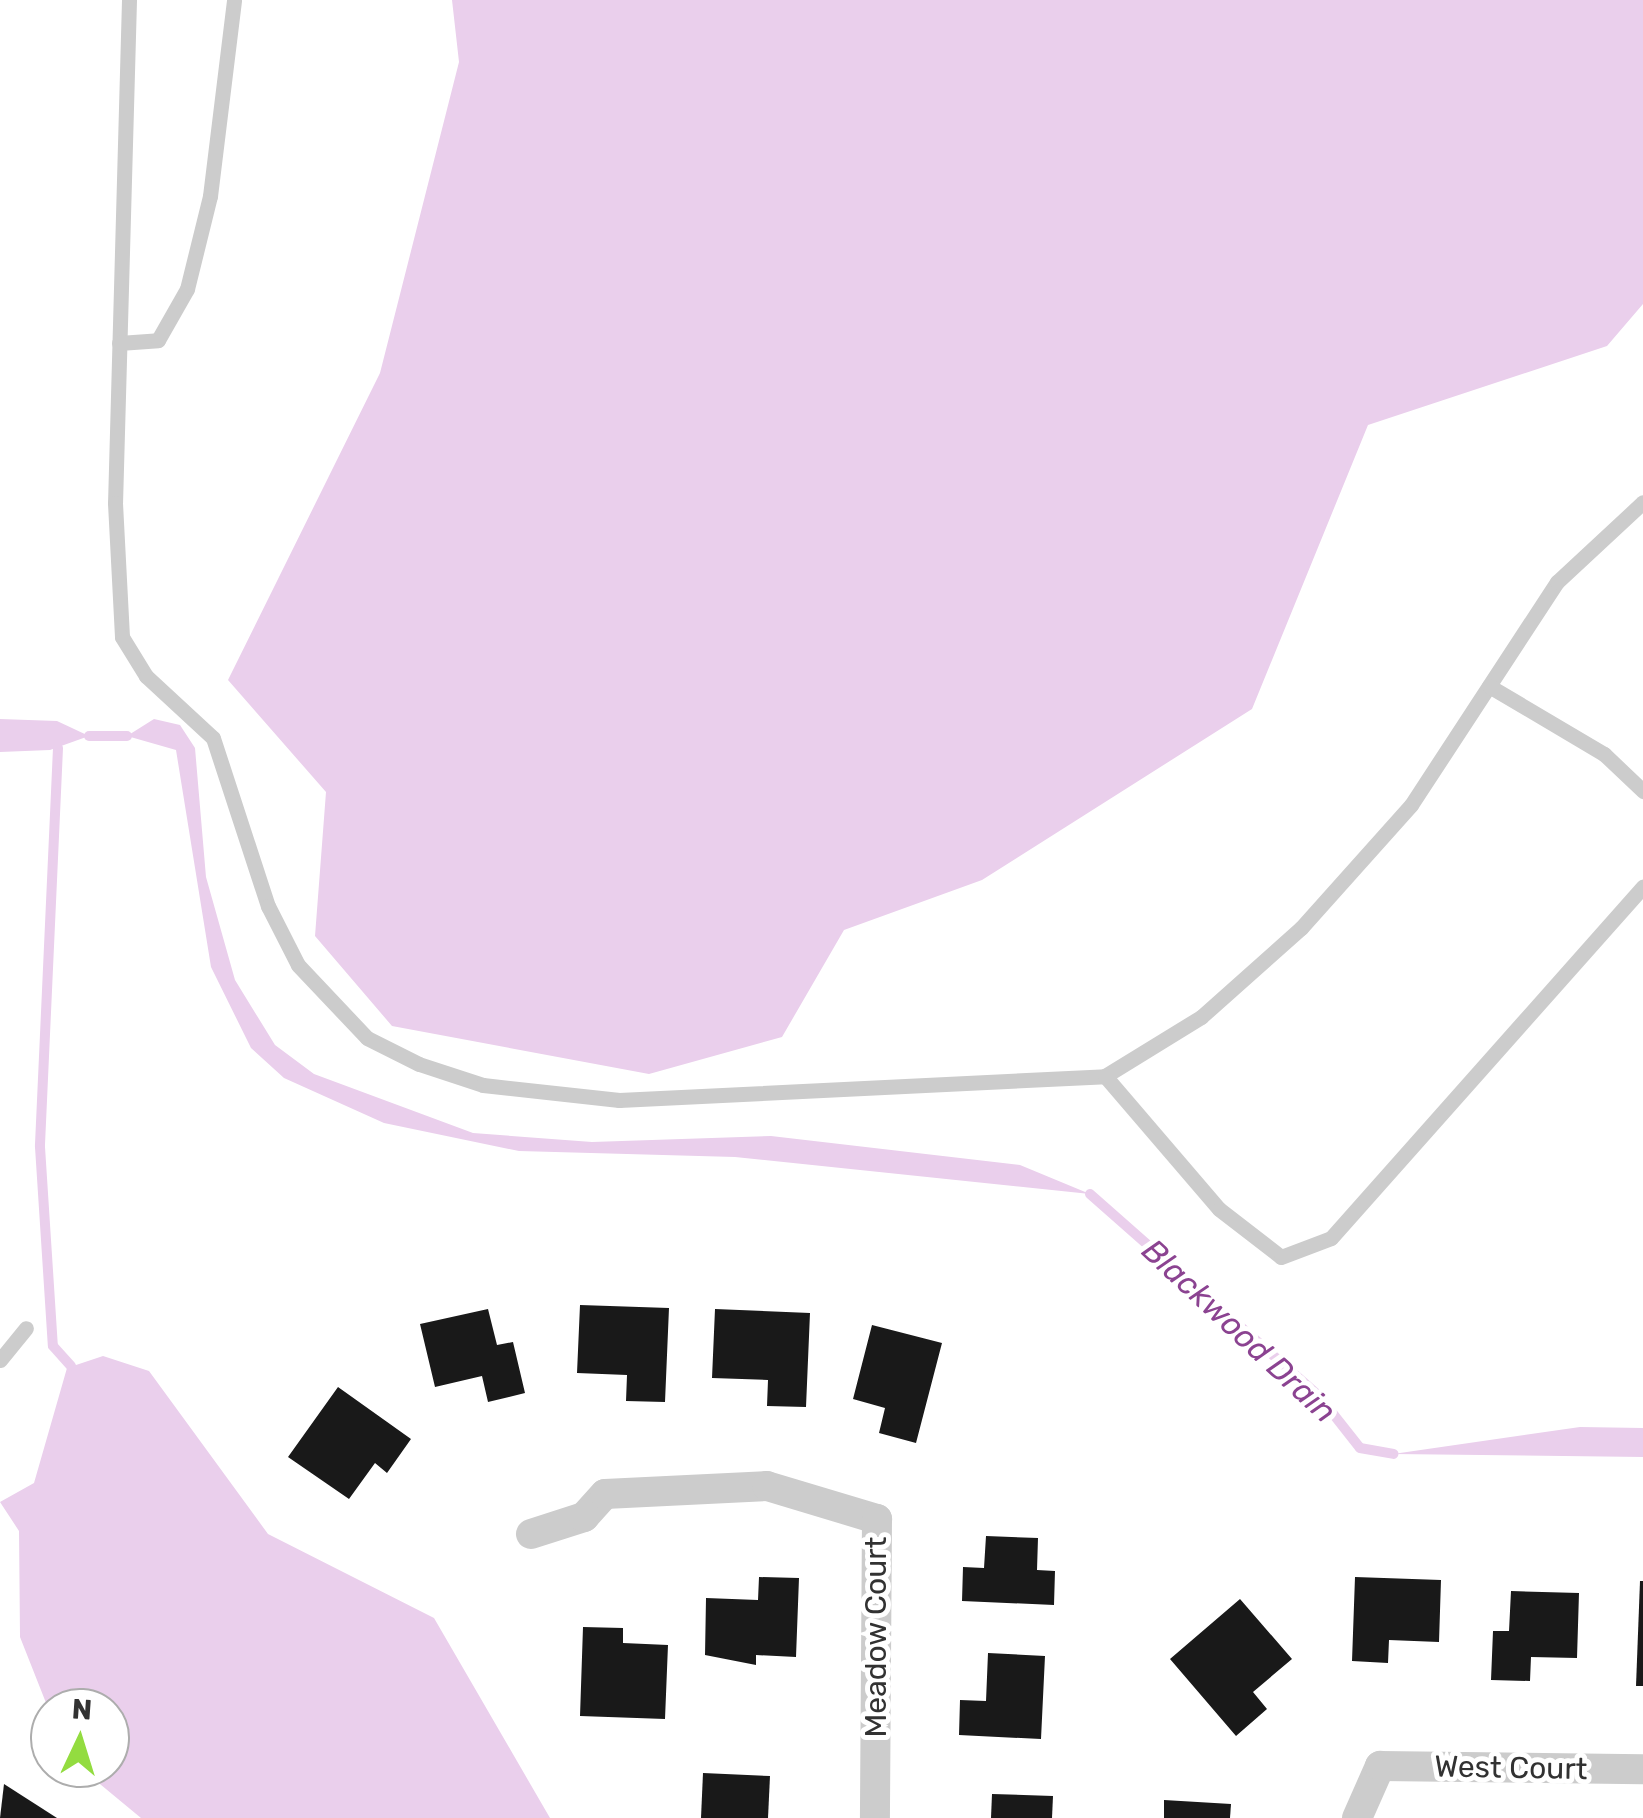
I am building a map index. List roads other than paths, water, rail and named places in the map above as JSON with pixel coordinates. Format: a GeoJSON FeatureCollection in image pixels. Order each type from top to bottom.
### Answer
{"type":"FeatureCollection","features":[{"type":"Feature","properties":{"kind":"street","name":"Meadow Court"},"geometry":{"type":"LineString","coordinates":[[531,1534],[584,1518],[605,1494],[767,1486],[877,1518],[875,1818]]}},
{"type":"Feature","properties":{"kind":"street","name":"West Court"},"geometry":{"type":"LineString","coordinates":[[1356,1818],[1380,1766],[1643,1769]]}},
{"type":"Feature","properties":{"kind":"lane"},"geometry":{"type":"LineString","coordinates":[[129,0],[114,599],[122,637],[146,676],[212,738],[268,906],[298,965],[367,1038],[467,1080],[554,1097],[966,1089],[1105,1076],[1202,1017],[1301,928],[1411,805],[1557,582],[1643,502]]}},
{"type":"Feature","properties":{"kind":"lane"},"geometry":{"type":"LineString","coordinates":[[119,343],[158,340],[187,288],[210,196],[234,0]]}},
{"type":"Feature","properties":{"kind":"lane"},"geometry":{"type":"LineString","coordinates":[[1489,686],[1604,754],[1643,791]]}},
{"type":"Feature","properties":{"kind":"lane"},"geometry":{"type":"LineString","coordinates":[[1105,1076],[1218,1210],[1281,1256],[1331,1238],[1643,887]]}},
{"type":"Feature","properties":{"kind":"lane"},"geometry":{"type":"LineString","coordinates":[[0,1360],[26,1328]]}},
{"type":"Feature","properties":{"kind":"waterway","name":"Blackwood Drain"},"geometry":{"type":"LineString","coordinates":[[89,736],[127,736]]}},
{"type":"Feature","properties":{"kind":"waterway"},"geometry":{"type":"LineString","coordinates":[[58,748],[40,1147],[53,1346],[71,1366]]}},
{"type":"Feature","properties":{"kind":"waterway","name":"Blackwood Drain"},"geometry":{"type":"LineString","coordinates":[[1090,1194],[1319,1396],[1360,1448],[1393,1454]]}}]}
